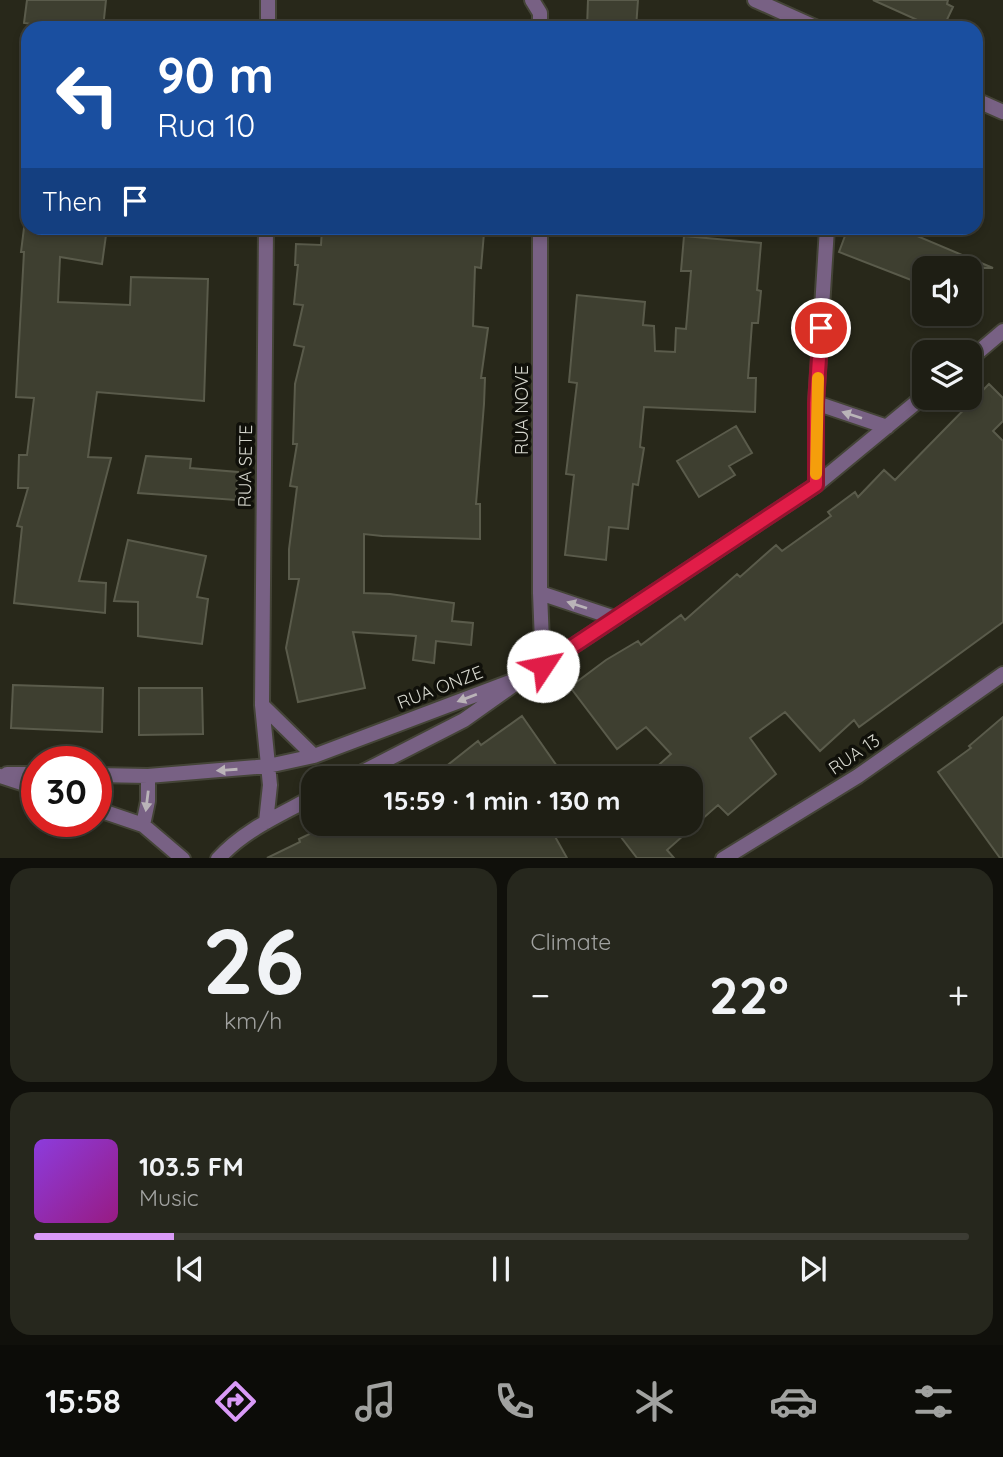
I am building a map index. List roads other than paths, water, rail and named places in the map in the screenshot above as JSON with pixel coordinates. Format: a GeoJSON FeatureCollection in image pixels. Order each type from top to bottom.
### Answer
{"type":"FeatureCollection","features":[{"type":"Feature","properties":{"kind":"street"},"geometry":{"type":"LineString","coordinates":[[268,0],[268,21]]}},
{"type":"Feature","properties":{"kind":"street"},"geometry":{"type":"LineString","coordinates":[[532,0],[540,21]]}},
{"type":"Feature","properties":{"kind":"street"},"geometry":{"type":"LineString","coordinates":[[755,0],[802,21]]}},
{"type":"Feature","properties":{"kind":"street"},"geometry":{"type":"LineString","coordinates":[[983,103],[1003,112]]}},
{"type":"Feature","properties":{"kind":"street","name":"RUA SETE"},"geometry":{"type":"LineString","coordinates":[[265,822],[270,798],[262,705],[266,235]]}},
{"type":"Feature","properties":{"kind":"street","name":"RUA NOVE"},"geometry":{"type":"LineString","coordinates":[[537,670],[540,593],[540,235]]}},
{"type":"Feature","properties":{"kind":"street"},"geometry":{"type":"LineString","coordinates":[[816,485],[816,403],[827,235]]}},
{"type":"Feature","properties":{"kind":"street"},"geometry":{"type":"LineString","coordinates":[[982,349],[1003,331]]}},
{"type":"Feature","properties":{"kind":"street"},"geometry":{"type":"LineString","coordinates":[[816,403],[887,426]]}},
{"type":"Feature","properties":{"kind":"street","name":"RUA ONZE"},"geometry":{"type":"LineString","coordinates":[[112,775],[148,776],[268,766],[314,756],[537,670],[816,485],[912,406]]}},
{"type":"Feature","properties":{"kind":"street"},"geometry":{"type":"LineString","coordinates":[[540,593],[615,618]]}},
{"type":"Feature","properties":{"kind":"street"},"geometry":{"type":"LineString","coordinates":[[374,766],[464,720],[537,670]]}},
{"type":"Feature","properties":{"kind":"street","name":"RUA 13"},"geometry":{"type":"LineString","coordinates":[[725,858],[858,776],[1003,674]]}},
{"type":"Feature","properties":{"kind":"street"},"geometry":{"type":"LineString","coordinates":[[262,705],[314,756]]}},
{"type":"Feature","properties":{"kind":"street"},"geometry":{"type":"LineString","coordinates":[[0,775],[21,774]]}},
{"type":"Feature","properties":{"kind":"street"},"geometry":{"type":"LineString","coordinates":[[0,775],[21,782]]}},
{"type":"Feature","properties":{"kind":"street"},"geometry":{"type":"LineString","coordinates":[[143,825],[148,801],[148,776]]}},
{"type":"Feature","properties":{"kind":"street"},"geometry":{"type":"LineString","coordinates":[[219,858],[231,844],[301,803]]}},
{"type":"Feature","properties":{"kind":"street"},"geometry":{"type":"LineString","coordinates":[[112,814],[143,825],[182,858]]}},
{"type":"Feature","properties":{"kind":"street"},"geometry":{"type":"LineString","coordinates":[[231,844],[238,858]]}}]}
